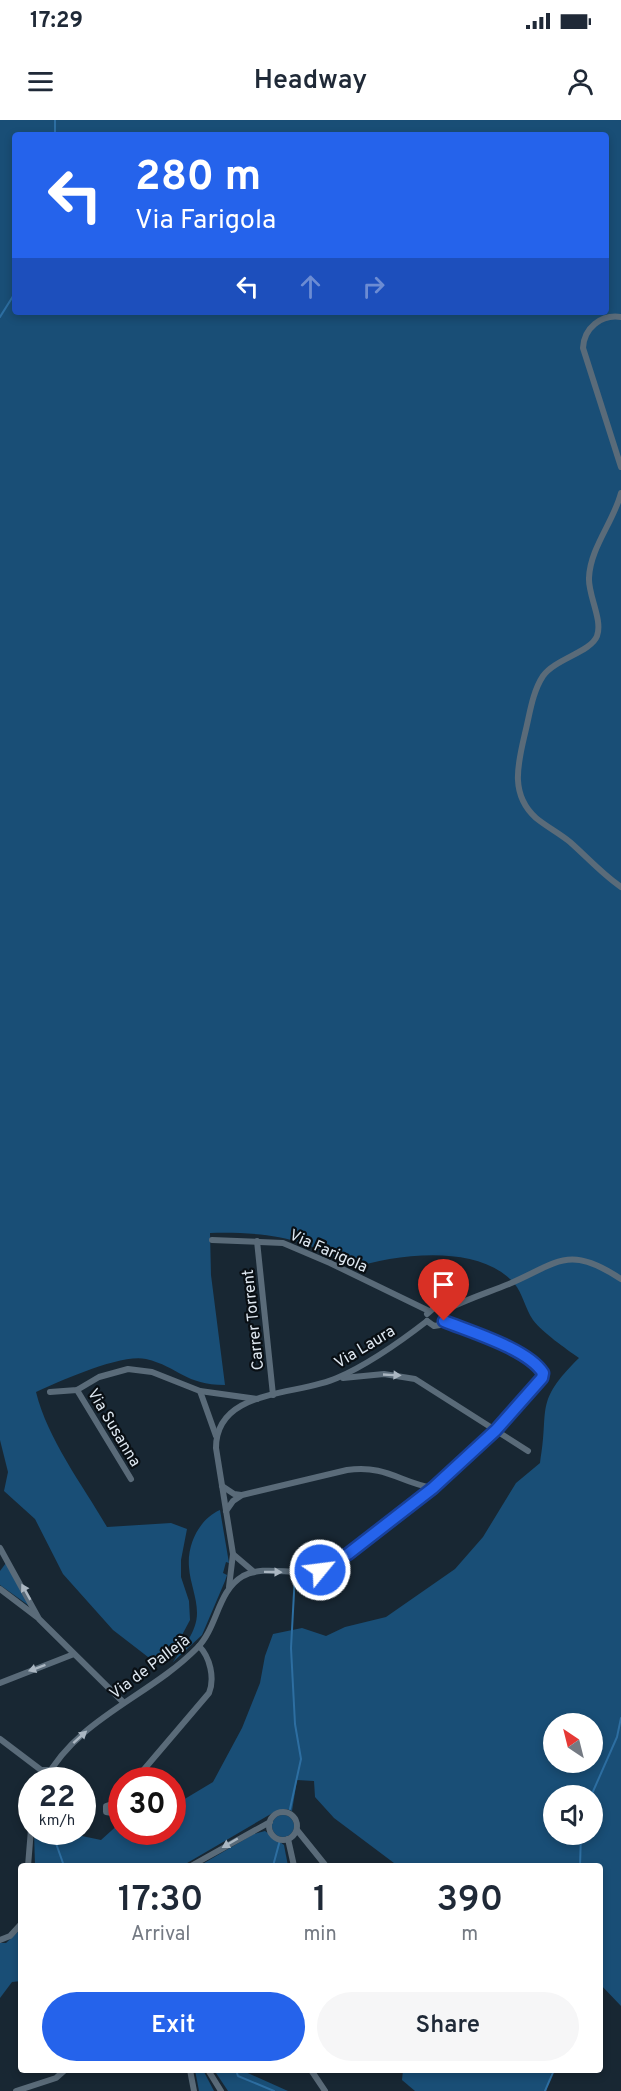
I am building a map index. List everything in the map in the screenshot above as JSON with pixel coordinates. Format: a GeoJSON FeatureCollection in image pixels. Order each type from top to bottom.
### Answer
{"type":"FeatureCollection","features":[{"type":"Feature","properties":{"kind":"street"},"geometry":{"type":"LineString","coordinates":[[621,317],[607,318],[593,325],[586,334],[583,348],[621,467]]}},
{"type":"Feature","properties":{"kind":"street"},"geometry":{"type":"LineString","coordinates":[[621,493],[590,566],[589,590],[598,626],[596,638],[591,644],[561,660],[542,677],[518,762],[517,783],[525,805],[534,816],[574,846],[621,888]]}},
{"type":"Feature","properties":{"kind":"street","name":"Via Farigola"},"geometry":{"type":"LineString","coordinates":[[212,1240],[282,1243],[429,1311]]}},
{"type":"Feature","properties":{"kind":"street","name":"Carrer Torrent"},"geometry":{"type":"LineString","coordinates":[[257,1241],[273,1395]]}},
{"type":"Feature","properties":{"kind":"street"},"geometry":{"type":"LineString","coordinates":[[444,1311],[444,1321],[437,1327],[427,1322],[429,1311],[436,1308],[444,1311],[514,1282],[551,1262],[566,1260],[594,1264],[621,1279]]}},
{"type":"Feature","properties":{"kind":"street"},"geometry":{"type":"LineString","coordinates":[[229,1587],[254,1572],[307,1573],[328,1567],[390,1524],[433,1488],[496,1430],[540,1383],[543,1373],[534,1363],[511,1349],[444,1321]]}},
{"type":"Feature","properties":{"kind":"street","name":"Via Laura"},"geometry":{"type":"LineString","coordinates":[[216,1437],[226,1418],[242,1405],[333,1380],[368,1361],[427,1322]]}},
{"type":"Feature","properties":{"kind":"street"},"geometry":{"type":"LineString","coordinates":[[50,1392],[77,1390],[99,1377],[128,1369],[152,1372],[200,1391],[258,1399]]}},
{"type":"Feature","properties":{"kind":"street"},"geometry":{"type":"LineString","coordinates":[[333,1380],[384,1374],[415,1379],[528,1451]]}},
{"type":"Feature","properties":{"kind":"street","name":"Via Susanna"},"geometry":{"type":"LineString","coordinates":[[77,1390],[131,1479]]}},
{"type":"Feature","properties":{"kind":"street"},"geometry":{"type":"LineString","coordinates":[[200,1391],[216,1437],[234,1554],[229,1587]]}},
{"type":"Feature","properties":{"kind":"street"},"geometry":{"type":"LineString","coordinates":[[222,1486],[234,1494],[242,1495],[362,1468],[390,1472],[416,1485],[433,1488]]}},
{"type":"Feature","properties":{"kind":"street"},"geometry":{"type":"LineString","coordinates":[[415,1503],[416,1485]]}},
{"type":"Feature","properties":{"kind":"street"},"geometry":{"type":"LineString","coordinates":[[226,1512],[233,1501],[242,1495]]}},
{"type":"Feature","properties":{"kind":"street"},"geometry":{"type":"LineString","coordinates":[[0,1548],[39,1619]]}},
{"type":"Feature","properties":{"kind":"street"},"geometry":{"type":"LineString","coordinates":[[234,1554],[254,1572]]}},
{"type":"Feature","properties":{"kind":"street","name":"Via de Pallejà"},"geometry":{"type":"LineString","coordinates":[[53,1767],[73,1743],[123,1702],[199,1646],[229,1587]]}},
{"type":"Feature","properties":{"kind":"street"},"geometry":{"type":"LineString","coordinates":[[0,1589],[39,1619],[123,1702]]}},
{"type":"Feature","properties":{"kind":"street"},"geometry":{"type":"LineString","coordinates":[[146,1767],[210,1693],[212,1681],[208,1658],[199,1646]]}},
{"type":"Feature","properties":{"kind":"street"},"geometry":{"type":"LineString","coordinates":[[0,1683],[74,1654]]}},
{"type":"Feature","properties":{"kind":"street"},"geometry":{"type":"LineString","coordinates":[[0,1739],[37,1767]]}},
{"type":"Feature","properties":{"kind":"street"},"geometry":{"type":"LineString","coordinates":[[196,1863],[270,1822],[276,1814],[287,1812],[295,1818],[297,1830],[324,1863]]}},
{"type":"Feature","properties":{"kind":"street"},"geometry":{"type":"LineString","coordinates":[[270,1822],[271,1833],[275,1837],[288,1839]]}},
{"type":"Feature","properties":{"kind":"street"},"geometry":{"type":"LineString","coordinates":[[288,1839],[297,1830]]}},
{"type":"Feature","properties":{"kind":"street"},"geometry":{"type":"LineString","coordinates":[[288,1839],[293,1863]]}},
{"type":"Feature","properties":{"kind":"street"},"geometry":{"type":"LineString","coordinates":[[28,1863],[30,1845]]}},
{"type":"Feature","properties":{"kind":"street"},"geometry":{"type":"LineString","coordinates":[[0,1940],[10,1936],[18,1927]]}},
{"type":"Feature","properties":{"kind":"street"},"geometry":{"type":"LineString","coordinates":[[16,2091],[56,2078],[62,2073]]}},
{"type":"Feature","properties":{"kind":"street"},"geometry":{"type":"LineString","coordinates":[[191,2073],[194,2091]]}},
{"type":"Feature","properties":{"kind":"street"},"geometry":{"type":"LineString","coordinates":[[210,2073],[221,2091]]}},
{"type":"Feature","properties":{"kind":"street"},"geometry":{"type":"LineString","coordinates":[[313,2073],[325,2091]]}},
{"type":"Feature","properties":{"kind":"shaded area"},"geometry":{"type":"Polygon","coordinates":[[[0,120],[621,120],[621,2006],[603,1987],[603,1863],[394,1863],[334,1818],[315,1797],[314,1781],[297,1780],[292,1811],[286,1809],[276,1811],[187,1863],[35,1863],[34,1845],[96,1845],[96,1839],[101,1840],[108,1834],[108,1845],[186,1845],[186,1798],[213,1782],[242,1728],[260,1683],[265,1656],[273,1634],[302,1628],[326,1636],[345,1627],[386,1617],[455,1569],[483,1537],[516,1483],[540,1463],[549,1396],[579,1358],[537,1325],[514,1283],[499,1270],[459,1257],[436,1255],[391,1259],[352,1268],[318,1249],[284,1238],[267,1235],[210,1233],[211,1275],[225,1385],[200,1382],[157,1362],[135,1358],[91,1369],[36,1392],[41,1410],[57,1444],[107,1527],[171,1523],[187,1529],[181,1560],[181,1577],[189,1601],[190,1620],[173,1652],[157,1659],[148,1657],[113,1630],[63,1574],[35,1519],[4,1491],[8,1472],[0,1440],[0,120]]]}},
{"type":"Feature","properties":{"kind":"shaded area"},"geometry":{"type":"Polygon","coordinates":[[[220,1510],[229,1563],[226,1562],[223,1573],[227,1575],[202,1635],[173,1662],[195,1627],[197,1607],[189,1567],[192,1542],[200,1526],[220,1510]]]}},
{"type":"Feature","properties":{"kind":"shaded area"},"geometry":{"type":"Polygon","coordinates":[[[6,1563],[29,1603],[28,1605],[0,1585],[0,1571],[6,1563]]]}},
{"type":"Feature","properties":{"kind":"shaded area"},"geometry":{"type":"Polygon","coordinates":[[[283,1815],[291,1818],[294,1826],[291,1834],[283,1837],[275,1834],[272,1826],[275,1818],[283,1815]]]}},
{"type":"Feature","properties":{"kind":"shaded area"},"geometry":{"type":"Polygon","coordinates":[[[265,1831],[284,1845],[287,1863],[204,1863],[254,1834],[265,1831]]]}},
{"type":"Feature","properties":{"kind":"shaded area"},"geometry":{"type":"Polygon","coordinates":[[[18,1932],[18,1981],[12,1982],[0,1998],[0,1943],[6,1943],[18,1932]]]}},
{"type":"Feature","properties":{"kind":"shaded area"},"geometry":{"type":"Polygon","coordinates":[[[196,2073],[205,2073],[214,2091],[199,2091],[196,2073]]]}},
{"type":"Feature","properties":{"kind":"shaded area"},"geometry":{"type":"Polygon","coordinates":[[[216,2073],[248,2073],[288,2091],[228,2091],[216,2073]]]}},
{"type":"Feature","properties":{"kind":"shaded area"},"geometry":{"type":"Polygon","coordinates":[[[403,2073],[551,2073],[546,2091],[415,2091],[402,2080],[403,2073]]]}},
{"type":"Feature","properties":{"kind":"waterway"},"geometry":{"type":"LineString","coordinates":[[55,120],[55,132]]}},
{"type":"Feature","properties":{"kind":"waterway"},"geometry":{"type":"LineString","coordinates":[[0,317],[12,298]]}},
{"type":"Feature","properties":{"kind":"waterway"},"geometry":{"type":"LineString","coordinates":[[290,1809],[301,1759],[295,1724],[291,1648],[295,1574]]}},
{"type":"Feature","properties":{"kind":"waterway"},"geometry":{"type":"LineString","coordinates":[[596,1785],[617,1737],[621,1718]]}},
{"type":"Feature","properties":{"kind":"waterway"},"geometry":{"type":"LineString","coordinates":[[274,1863],[280,1840]]}},
{"type":"Feature","properties":{"kind":"waterway"},"geometry":{"type":"LineString","coordinates":[[57,1845],[63,1863]]}},
{"type":"Feature","properties":{"kind":"waterway"},"geometry":{"type":"LineString","coordinates":[[580,1863],[581,1845]]}},
{"type":"Feature","properties":{"kind":"waterway"},"geometry":{"type":"LineString","coordinates":[[237,2073],[238,2076],[274,2091]]}},
{"type":"Feature","properties":{"kind":"waterway"},"geometry":{"type":"LineString","coordinates":[[545,2091],[553,2073]]}},
{"type":"Feature","properties":{"kind":"route"},"geometry":{"type":"LineString","coordinates":[[320,1570],[336,1563],[390,1524],[433,1488],[496,1430],[540,1383],[543,1373],[534,1363],[511,1349],[444,1321]]}}]}
